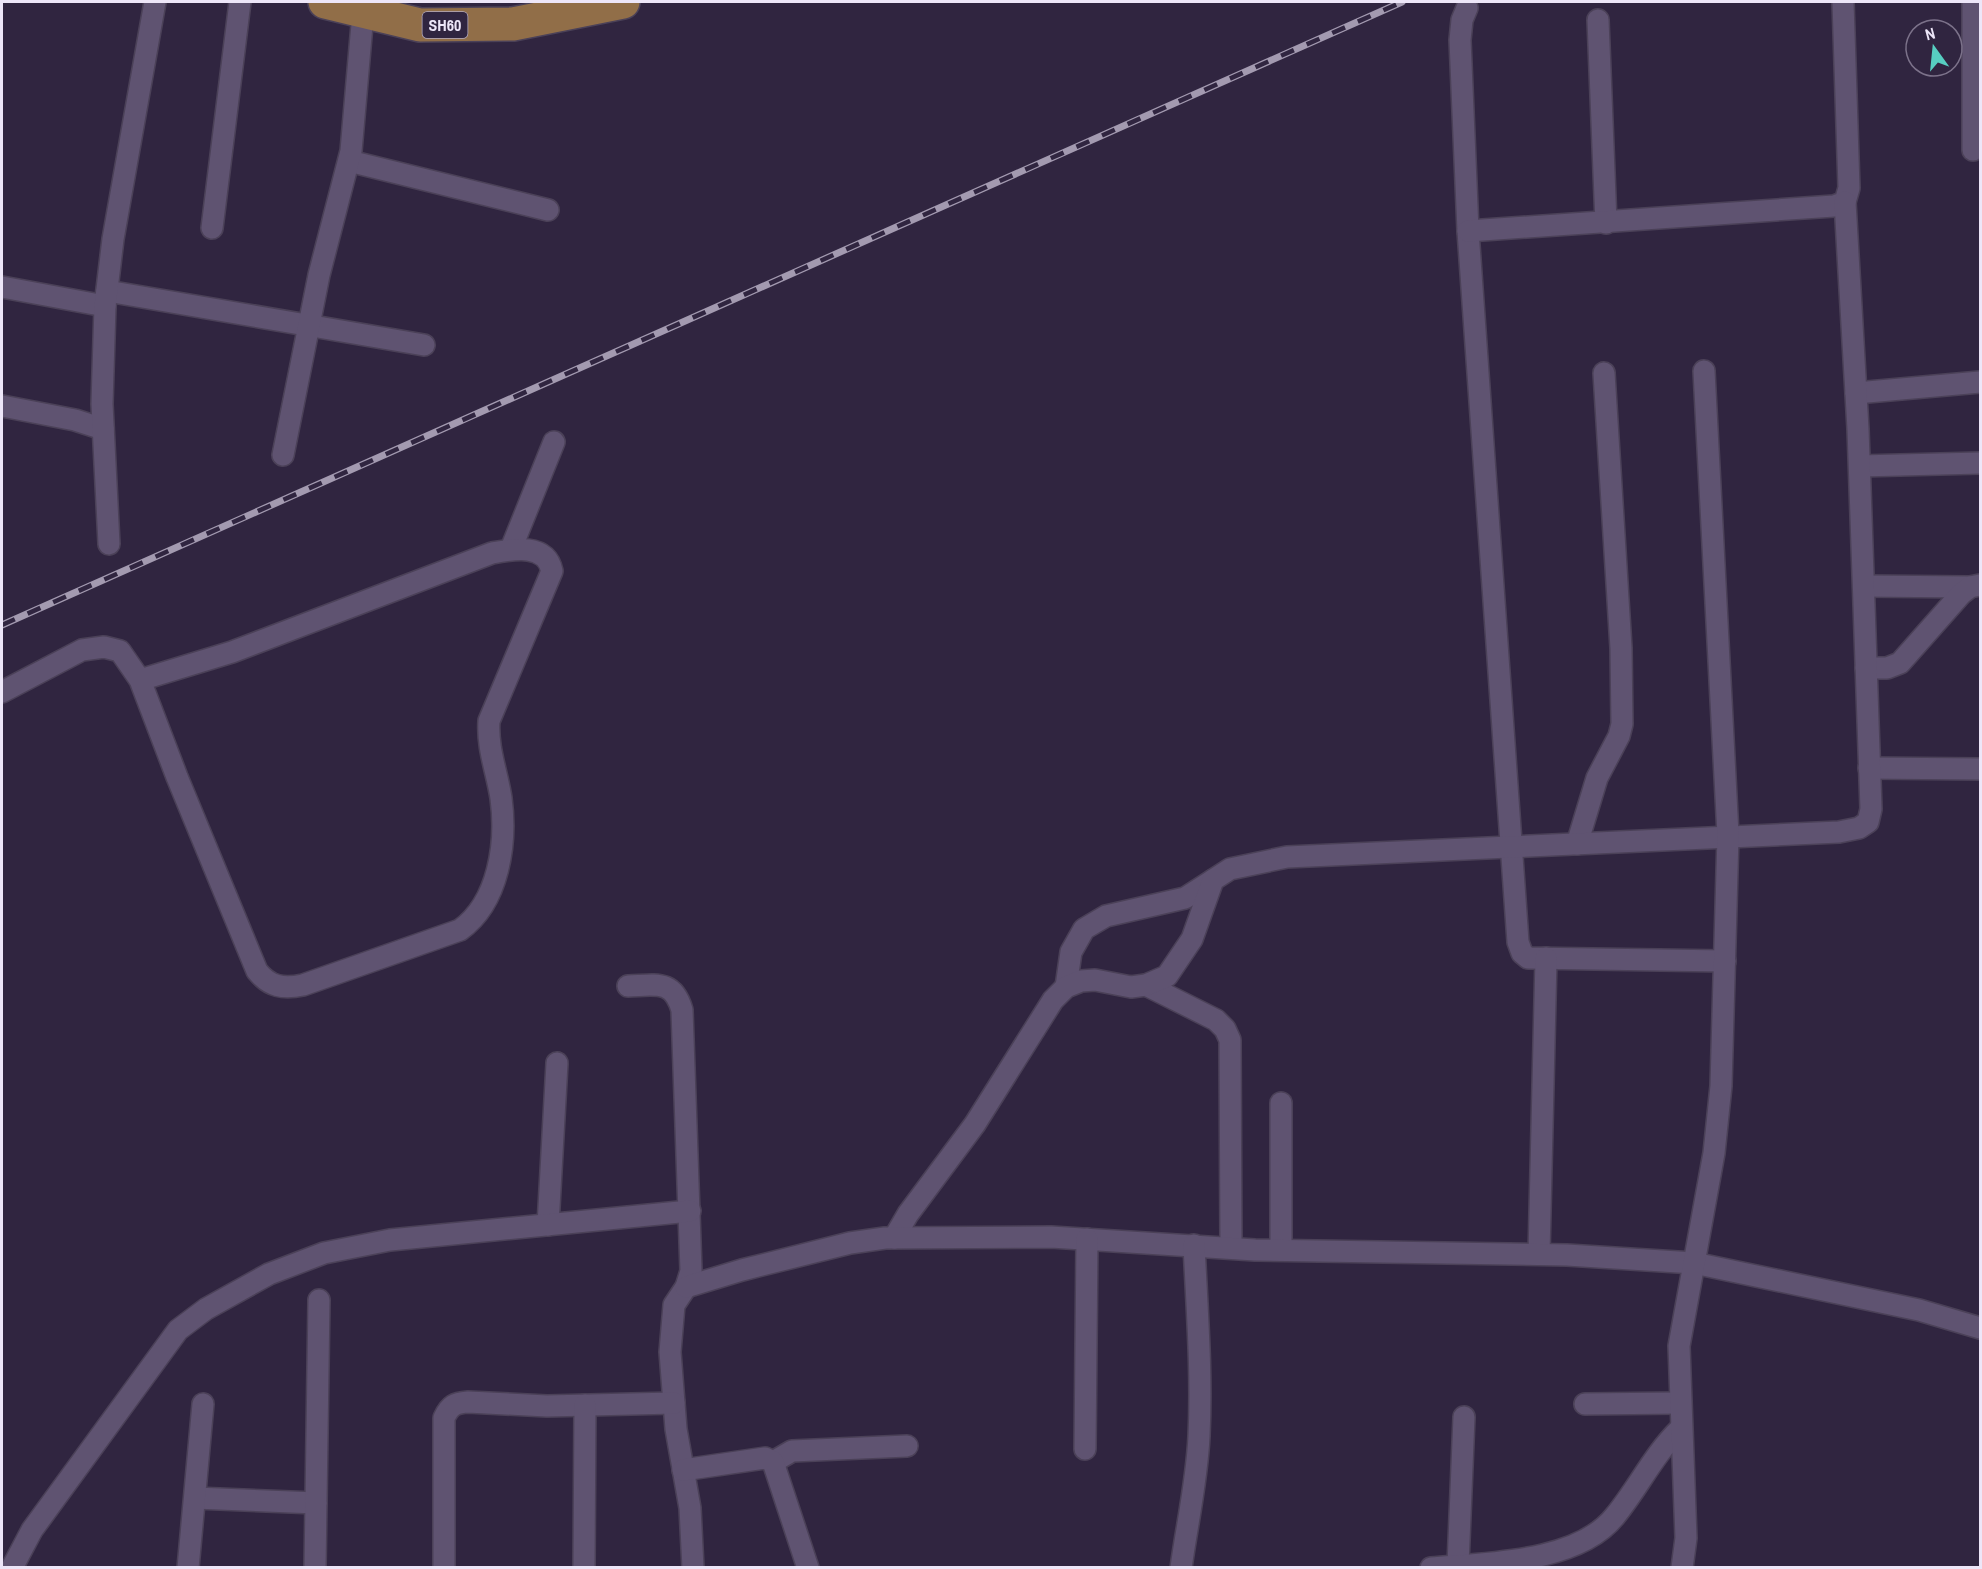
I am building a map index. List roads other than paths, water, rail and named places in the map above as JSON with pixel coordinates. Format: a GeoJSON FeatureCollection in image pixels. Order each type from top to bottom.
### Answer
{"type":"FeatureCollection","features":[{"type":"Feature","properties":{"kind":"main road","name":"SH60"},"geometry":{"type":"LineString","coordinates":[[325,2],[420,26],[513,24],[566,15],[614,3]]}},
{"type":"Feature","properties":{"kind":"street"},"geometry":{"type":"LineString","coordinates":[[109,544],[103,429],[106,298],[113,239],[156,2]]}},
{"type":"Feature","properties":{"kind":"street"},"geometry":{"type":"LineString","coordinates":[[212,228],[240,2]]}},
{"type":"Feature","properties":{"kind":"street"},"geometry":{"type":"LineString","coordinates":[[1066,987],[1071,952],[1084,929],[1106,916],[1185,898],[1230,869],[1287,857],[1728,835],[1839,832],[1859,828],[1868,822],[1870,809],[1860,466],[1845,202],[1849,188],[1843,2]]}},
{"type":"Feature","properties":{"kind":"street"},"geometry":{"type":"LineString","coordinates":[[1973,2],[1973,150]]}},
{"type":"Feature","properties":{"kind":"street"},"geometry":{"type":"LineString","coordinates":[[1467,8],[1462,20],[1460,40],[1468,231],[1518,942],[1522,953],[1528,958],[1725,961]]}},
{"type":"Feature","properties":{"kind":"street"},"geometry":{"type":"LineString","coordinates":[[283,455],[309,325],[349,161],[363,13]]}},
{"type":"Feature","properties":{"kind":"street"},"geometry":{"type":"LineString","coordinates":[[1598,20],[1606,223]]}},
{"type":"Feature","properties":{"kind":"street"},"geometry":{"type":"LineString","coordinates":[[349,161],[548,210]]}},
{"type":"Feature","properties":{"kind":"street"},"geometry":{"type":"LineString","coordinates":[[1468,231],[1834,206],[1845,202]]}},
{"type":"Feature","properties":{"kind":"street"},"geometry":{"type":"LineString","coordinates":[[2,287],[106,298],[309,325],[424,345]]}},
{"type":"Feature","properties":{"kind":"street"},"geometry":{"type":"LineString","coordinates":[[1682,1568],[1686,1538],[1679,1403],[1679,1346],[1714,1154],[1721,1086],[1728,835],[1704,371]]}},
{"type":"Feature","properties":{"kind":"street"},"geometry":{"type":"LineString","coordinates":[[1578,844],[1597,778],[1612,753],[1622,724],[1621,648],[1604,373]]}},
{"type":"Feature","properties":{"kind":"street"},"geometry":{"type":"LineString","coordinates":[[1856,393],[1980,382]]}},
{"type":"Feature","properties":{"kind":"street"},"geometry":{"type":"LineString","coordinates":[[2,406],[75,420],[103,429]]}},
{"type":"Feature","properties":{"kind":"street"},"geometry":{"type":"LineString","coordinates":[[511,549],[554,442]]}},
{"type":"Feature","properties":{"kind":"street"},"geometry":{"type":"LineString","coordinates":[[1860,466],[1980,463]]}},
{"type":"Feature","properties":{"kind":"street"},"geometry":{"type":"LineString","coordinates":[[2,692],[82,650],[104,647],[120,651],[140,680],[250,957],[265,980],[274,986],[303,985],[460,930],[475,920],[497,872],[503,826],[501,798],[488,735],[489,721],[552,571],[550,560],[545,555],[511,549],[492,553],[232,652],[140,680]]}},
{"type":"Feature","properties":{"kind":"street"},"geometry":{"type":"LineString","coordinates":[[1864,586],[1975,586]]}},
{"type":"Feature","properties":{"kind":"street"},"geometry":{"type":"LineString","coordinates":[[1866,668],[1887,668],[1900,663],[1975,586]]}},
{"type":"Feature","properties":{"kind":"street"},"geometry":{"type":"LineString","coordinates":[[1869,768],[1980,769]]}},
{"type":"Feature","properties":{"kind":"street"},"geometry":{"type":"LineString","coordinates":[[894,1238],[908,1214],[975,1124],[1053,1000],[1066,987],[1088,981],[1131,987],[1146,985],[1167,976],[1177,964],[1201,919],[1213,880]]}},
{"type":"Feature","properties":{"kind":"street"},"geometry":{"type":"LineString","coordinates":[[1539,1254],[1546,958]]}},
{"type":"Feature","properties":{"kind":"street"},"geometry":{"type":"LineString","coordinates":[[628,986],[658,985],[672,989],[679,997],[682,1010],[691,1271],[686,1287],[674,1305],[671,1319],[674,1403],[690,1508],[693,1568]]}},
{"type":"Feature","properties":{"kind":"street"},"geometry":{"type":"LineString","coordinates":[[1146,985],[1215,1020],[1225,1029],[1230,1040],[1231,1247]]}},
{"type":"Feature","properties":{"kind":"street"},"geometry":{"type":"LineString","coordinates":[[548,1225],[557,1063]]}},
{"type":"Feature","properties":{"kind":"street"},"geometry":{"type":"LineString","coordinates":[[1281,1103],[1281,1250]]}},
{"type":"Feature","properties":{"kind":"street"},"geometry":{"type":"LineString","coordinates":[[12,1568],[32,1530],[178,1330],[206,1310],[269,1274],[324,1253],[390,1240],[690,1211]]}},
{"type":"Feature","properties":{"kind":"street"},"geometry":{"type":"LineString","coordinates":[[686,1287],[742,1270],[850,1243],[894,1238],[1087,1239],[1281,1250],[1539,1254],[1694,1263],[1919,1310],[1980,1328]]}},
{"type":"Feature","properties":{"kind":"street"},"geometry":{"type":"LineString","coordinates":[[1085,1449],[1087,1239]]}},
{"type":"Feature","properties":{"kind":"street"},"geometry":{"type":"LineString","coordinates":[[1181,1568],[1193,1499],[1199,1437],[1200,1359],[1194,1245]]}},
{"type":"Feature","properties":{"kind":"street"},"geometry":{"type":"LineString","coordinates":[[315,1568],[320,1300]]}},
{"type":"Feature","properties":{"kind":"street"},"geometry":{"type":"LineString","coordinates":[[444,1568],[444,1418],[449,1407],[457,1403],[468,1402],[585,1405],[674,1403]]}},
{"type":"Feature","properties":{"kind":"street"},"geometry":{"type":"LineString","coordinates":[[1585,1404],[1679,1403]]}},
{"type":"Feature","properties":{"kind":"street"},"geometry":{"type":"LineString","coordinates":[[188,1568],[203,1404]]}},
{"type":"Feature","properties":{"kind":"street"},"geometry":{"type":"LineString","coordinates":[[584,1568],[585,1405]]}},
{"type":"Feature","properties":{"kind":"street"},"geometry":{"type":"LineString","coordinates":[[1458,1565],[1464,1417]]}},
{"type":"Feature","properties":{"kind":"street"},"geometry":{"type":"LineString","coordinates":[[1431,1568],[1548,1554],[1596,1534],[1614,1518],[1664,1445],[1680,1429]]}},
{"type":"Feature","properties":{"kind":"street"},"geometry":{"type":"LineString","coordinates":[[683,1470],[765,1458],[773,1461],[792,1451],[801,1450],[907,1446]]}},
{"type":"Feature","properties":{"kind":"street"},"geometry":{"type":"LineString","coordinates":[[773,1461],[808,1568]]}},
{"type":"Feature","properties":{"kind":"street"},"geometry":{"type":"LineString","coordinates":[[195,1498],[316,1503]]}},
{"type":"Feature","properties":{"kind":"railway"},"geometry":{"type":"LineString","coordinates":[[2,625],[1402,2]]}}]}
